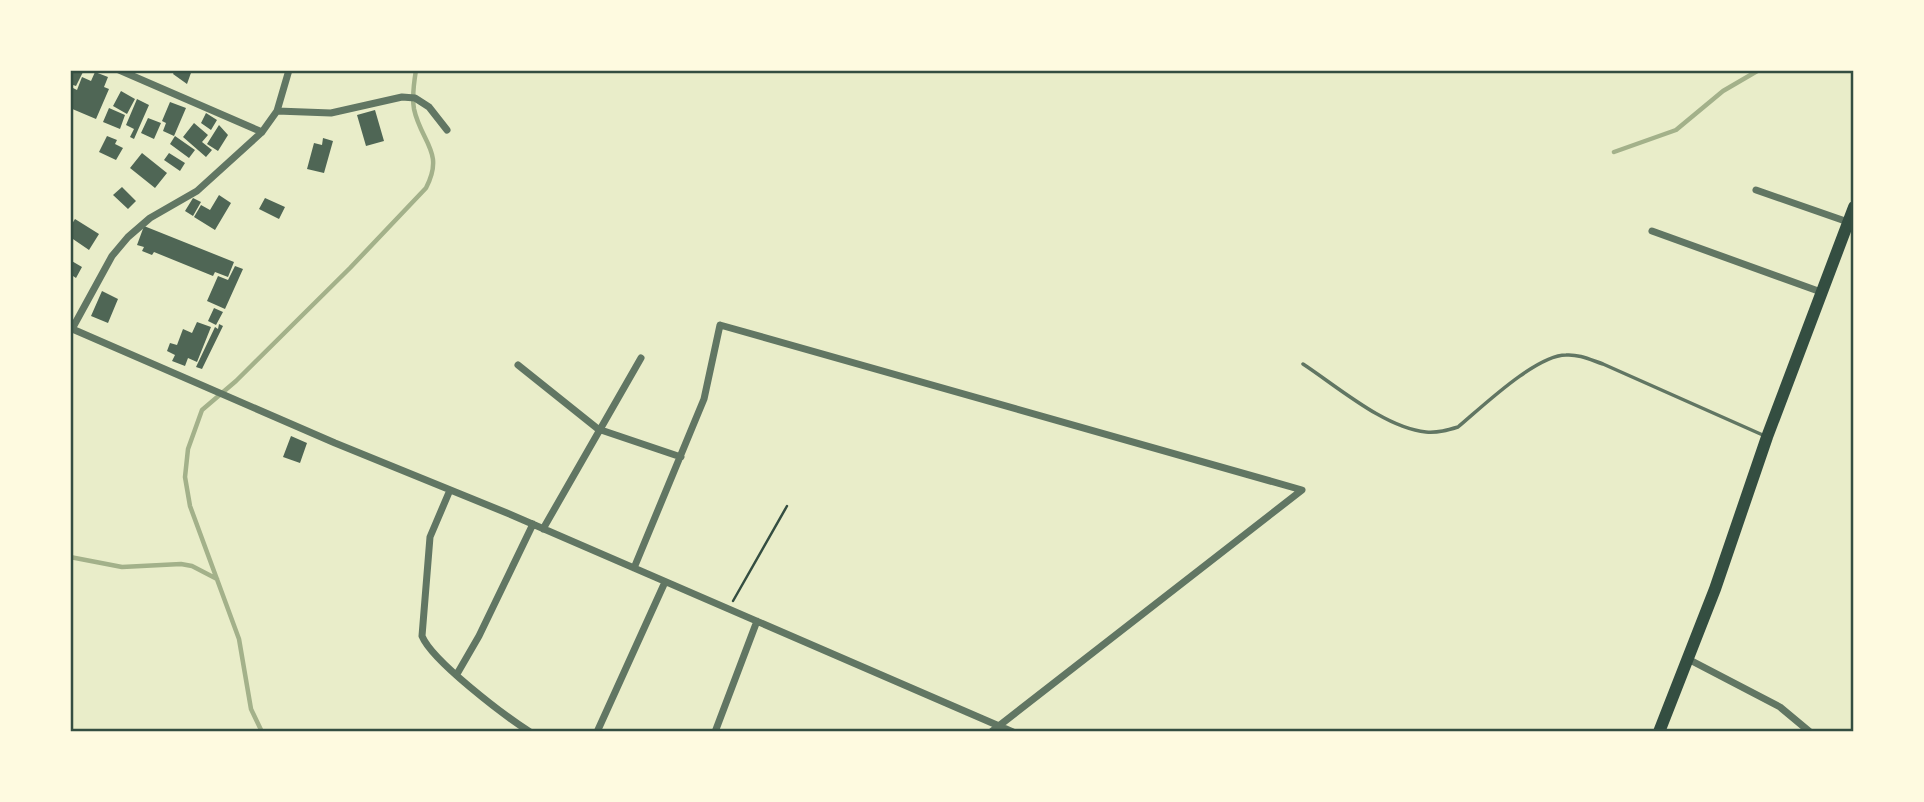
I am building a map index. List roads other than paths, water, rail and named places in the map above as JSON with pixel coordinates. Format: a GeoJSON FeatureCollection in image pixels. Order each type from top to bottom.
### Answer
{"type":"FeatureCollection","features":[{"type":"Feature","properties":{"kind":"main road"},"geometry":{"type":"LineString","coordinates":[[1659,732],[1715,589],[1767,437],[1854,207]]}},
{"type":"Feature","properties":{"kind":"street"},"geometry":{"type":"LineString","coordinates":[[119,70],[262,132]]}},
{"type":"Feature","properties":{"kind":"street"},"geometry":{"type":"LineString","coordinates":[[289,70],[277,111],[262,132],[197,191],[150,218],[128,237],[112,257],[71,329],[533,524],[1013,732]]}},
{"type":"Feature","properties":{"kind":"street"},"geometry":{"type":"LineString","coordinates":[[277,111],[331,113],[402,97],[415,98],[429,107],[447,130]]}},
{"type":"Feature","properties":{"kind":"street"},"geometry":{"type":"LineString","coordinates":[[1756,190],[1848,222]]}},
{"type":"Feature","properties":{"kind":"street"},"geometry":{"type":"LineString","coordinates":[[1651,231],[1821,292]]}},
{"type":"Feature","properties":{"kind":"street"},"geometry":{"type":"LineString","coordinates":[[634,568],[704,399],[720,325],[1302,490],[1060,681],[991,732]]}},
{"type":"Feature","properties":{"kind":"street"},"geometry":{"type":"LineString","coordinates":[[543,529],[641,358]]}},
{"type":"Feature","properties":{"kind":"street"},"geometry":{"type":"LineString","coordinates":[[518,365],[598,429],[681,457]]}},
{"type":"Feature","properties":{"kind":"street"},"geometry":{"type":"LineString","coordinates":[[450,490],[430,537],[422,636],[430,650],[498,711],[530,732]]}},
{"type":"Feature","properties":{"kind":"street"},"geometry":{"type":"LineString","coordinates":[[457,674],[479,636],[533,524]]}},
{"type":"Feature","properties":{"kind":"street"},"geometry":{"type":"LineString","coordinates":[[597,732],[665,582]]}},
{"type":"Feature","properties":{"kind":"street"},"geometry":{"type":"LineString","coordinates":[[715,732],[757,621]]}},
{"type":"Feature","properties":{"kind":"street"},"geometry":{"type":"LineString","coordinates":[[1688,659],[1780,707],[1810,732]]}},
{"type":"Feature","properties":{"kind":"lane"},"geometry":{"type":"LineString","coordinates":[[1303,364],[1388,421],[1425,432],[1442,432],[1458,427],[1544,359],[1563,354],[1578,355],[1767,437]]}},
{"type":"Feature","properties":{"kind":"waterway"},"geometry":{"type":"LineString","coordinates":[[262,732],[251,709],[239,639],[190,506],[185,477],[188,449],[202,410],[236,381],[426,188],[433,165],[430,147],[414,109],[416,70]]}},
{"type":"Feature","properties":{"kind":"waterway"},"geometry":{"type":"LineString","coordinates":[[1614,152],[1676,130],[1723,91],[1759,70]]}},
{"type":"Feature","properties":{"kind":"waterway"},"geometry":{"type":"LineString","coordinates":[[70,557],[122,567],[181,564],[192,566],[217,579]]}}]}
